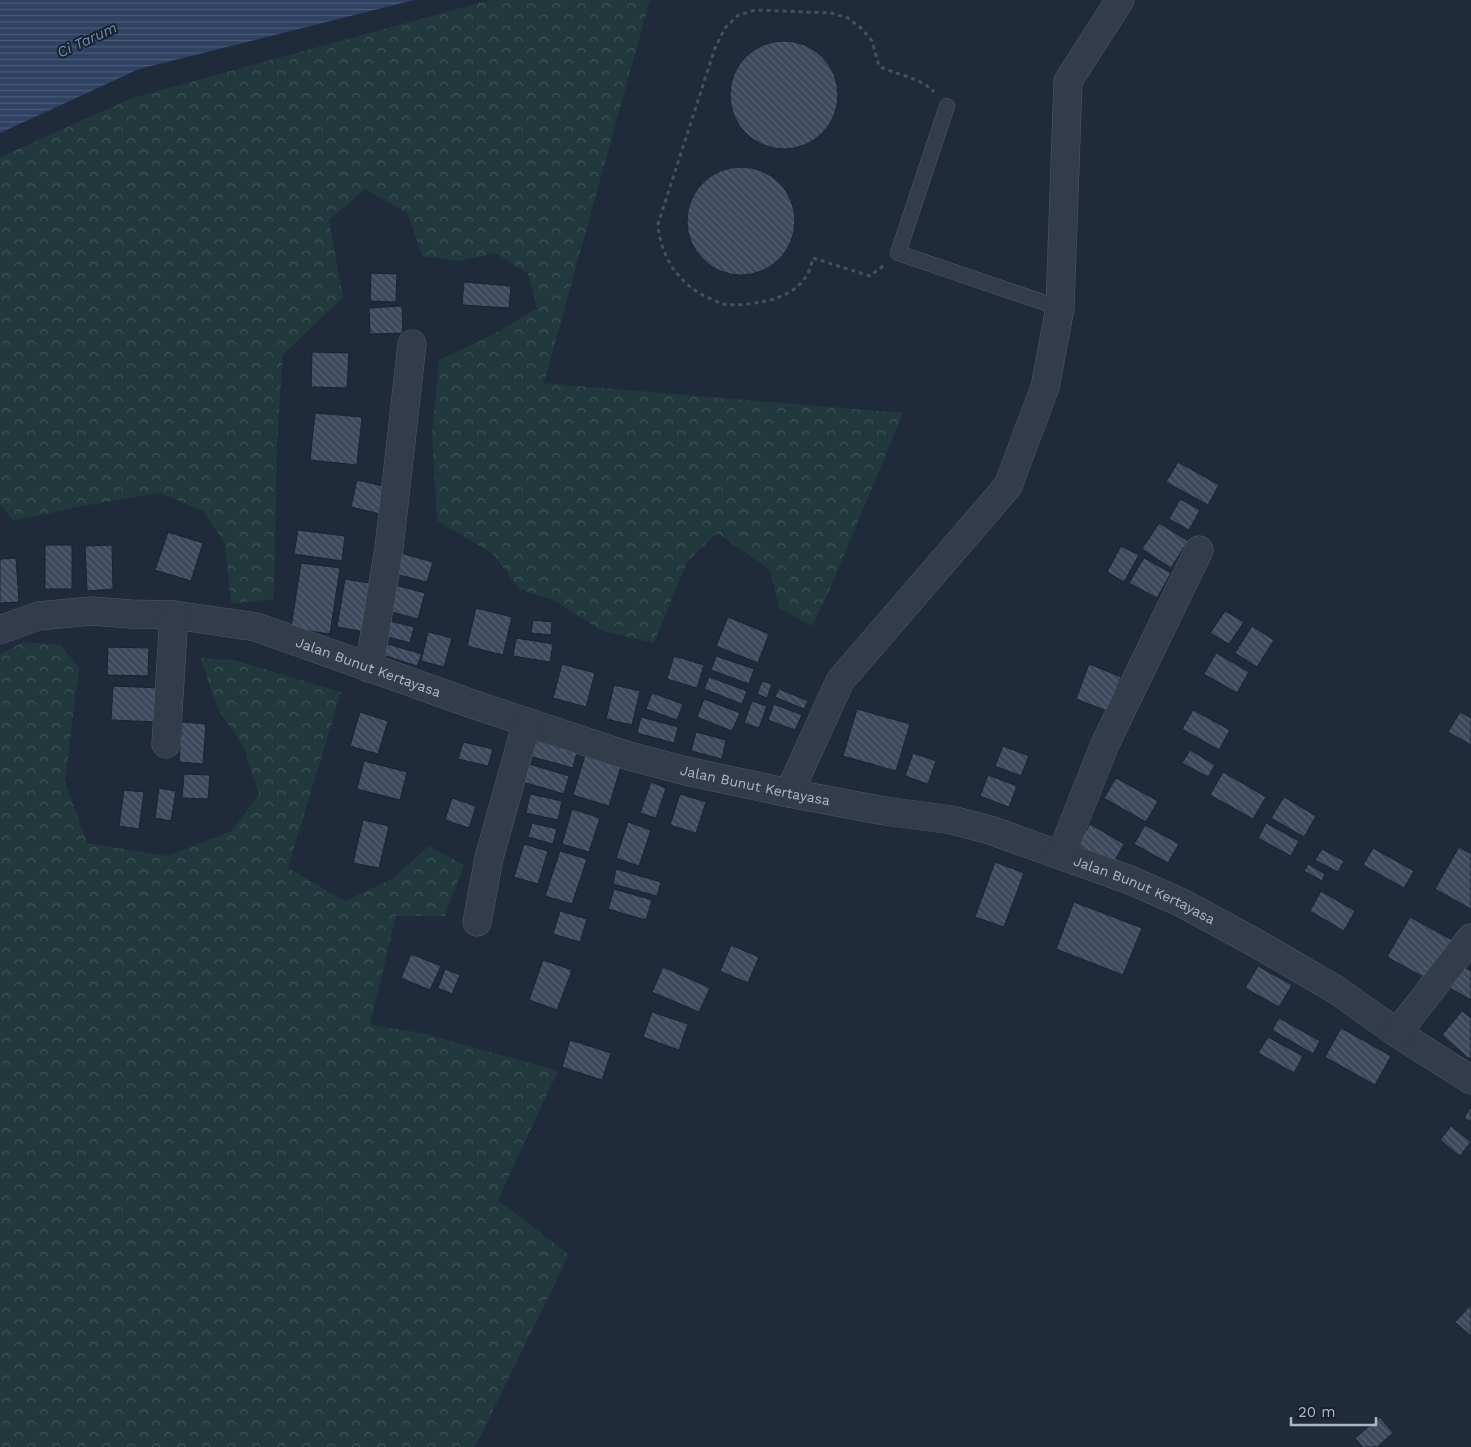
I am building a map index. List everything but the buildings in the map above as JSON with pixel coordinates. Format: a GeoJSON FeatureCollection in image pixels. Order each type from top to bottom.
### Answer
{"type":"FeatureCollection","features":[{"type":"Feature","properties":{"kind":"street"},"geometry":{"type":"LineString","coordinates":[[789,793],[840,681],[1008,486],[1045,387],[1060,308],[1068,81],[1120,0]]}},
{"type":"Feature","properties":{"kind":"street"},"geometry":{"type":"LineString","coordinates":[[369,668],[389,548],[412,344]]}},
{"type":"Feature","properties":{"kind":"street"},"geometry":{"type":"LineString","coordinates":[[1061,855],[1105,744],[1199,550]]}},
{"type":"Feature","properties":{"kind":"street","name":"Jalan Bunut Kertayasa"},"geometry":{"type":"LineString","coordinates":[[0,630],[38,616],[91,611],[174,615],[256,627],[527,722],[686,771],[885,811],[952,820],[990,830],[1130,880],[1182,902],[1338,991],[1397,1033],[1471,1080]]}},
{"type":"Feature","properties":{"kind":"street"},"geometry":{"type":"LineString","coordinates":[[166,744],[174,615]]}},
{"type":"Feature","properties":{"kind":"street"},"geometry":{"type":"LineString","coordinates":[[477,922],[489,858],[527,722]]}},
{"type":"Feature","properties":{"kind":"street"},"geometry":{"type":"LineString","coordinates":[[1397,1033],[1471,938]]}},
{"type":"Feature","properties":{"kind":"lane"},"geometry":{"type":"LineString","coordinates":[[947,106],[898,253],[1060,308]]}},
{"type":"Feature","properties":{"kind":"path"},"geometry":{"type":"LineString","coordinates":[[898,253],[870,276],[813,258],[805,279],[795,288],[771,301],[746,305],[722,304],[700,294],[681,279],[667,261],[659,239],[658,224],[715,48],[725,28],[736,16],[754,10],[831,13],[848,18],[872,40],[878,66],[927,85],[947,106]]}},
{"type":"Feature","properties":{"kind":"green space"},"geometry":{"type":"Polygon","coordinates":[[[490,0],[650,0],[544,383],[903,413],[830,589],[812,626],[779,608],[770,570],[717,533],[687,562],[654,643],[602,631],[553,600],[519,589],[493,554],[437,521],[432,434],[439,360],[492,335],[537,308],[528,274],[496,253],[460,261],[422,256],[408,214],[365,189],[329,220],[343,297],[283,355],[277,443],[274,599],[231,604],[225,544],[203,511],[160,493],[83,506],[13,521],[0,504],[0,157],[132,98],[490,0]]]}},
{"type":"Feature","properties":{"kind":"green space"},"geometry":{"type":"Polygon","coordinates":[[[23,642],[61,645],[79,668],[65,782],[87,843],[168,856],[231,831],[259,794],[243,746],[218,709],[200,658],[234,660],[341,692],[288,868],[345,901],[392,879],[429,846],[464,865],[445,916],[396,916],[370,1025],[422,1033],[558,1071],[498,1200],[569,1255],[475,1447],[0,1447],[0,654],[23,642]]]}},
{"type":"Feature","properties":{"kind":"water","name":"Ci Tarum"},"geometry":{"type":"Polygon","coordinates":[[[0,0],[414,0],[139,69],[0,133],[0,0]]]}}]}
